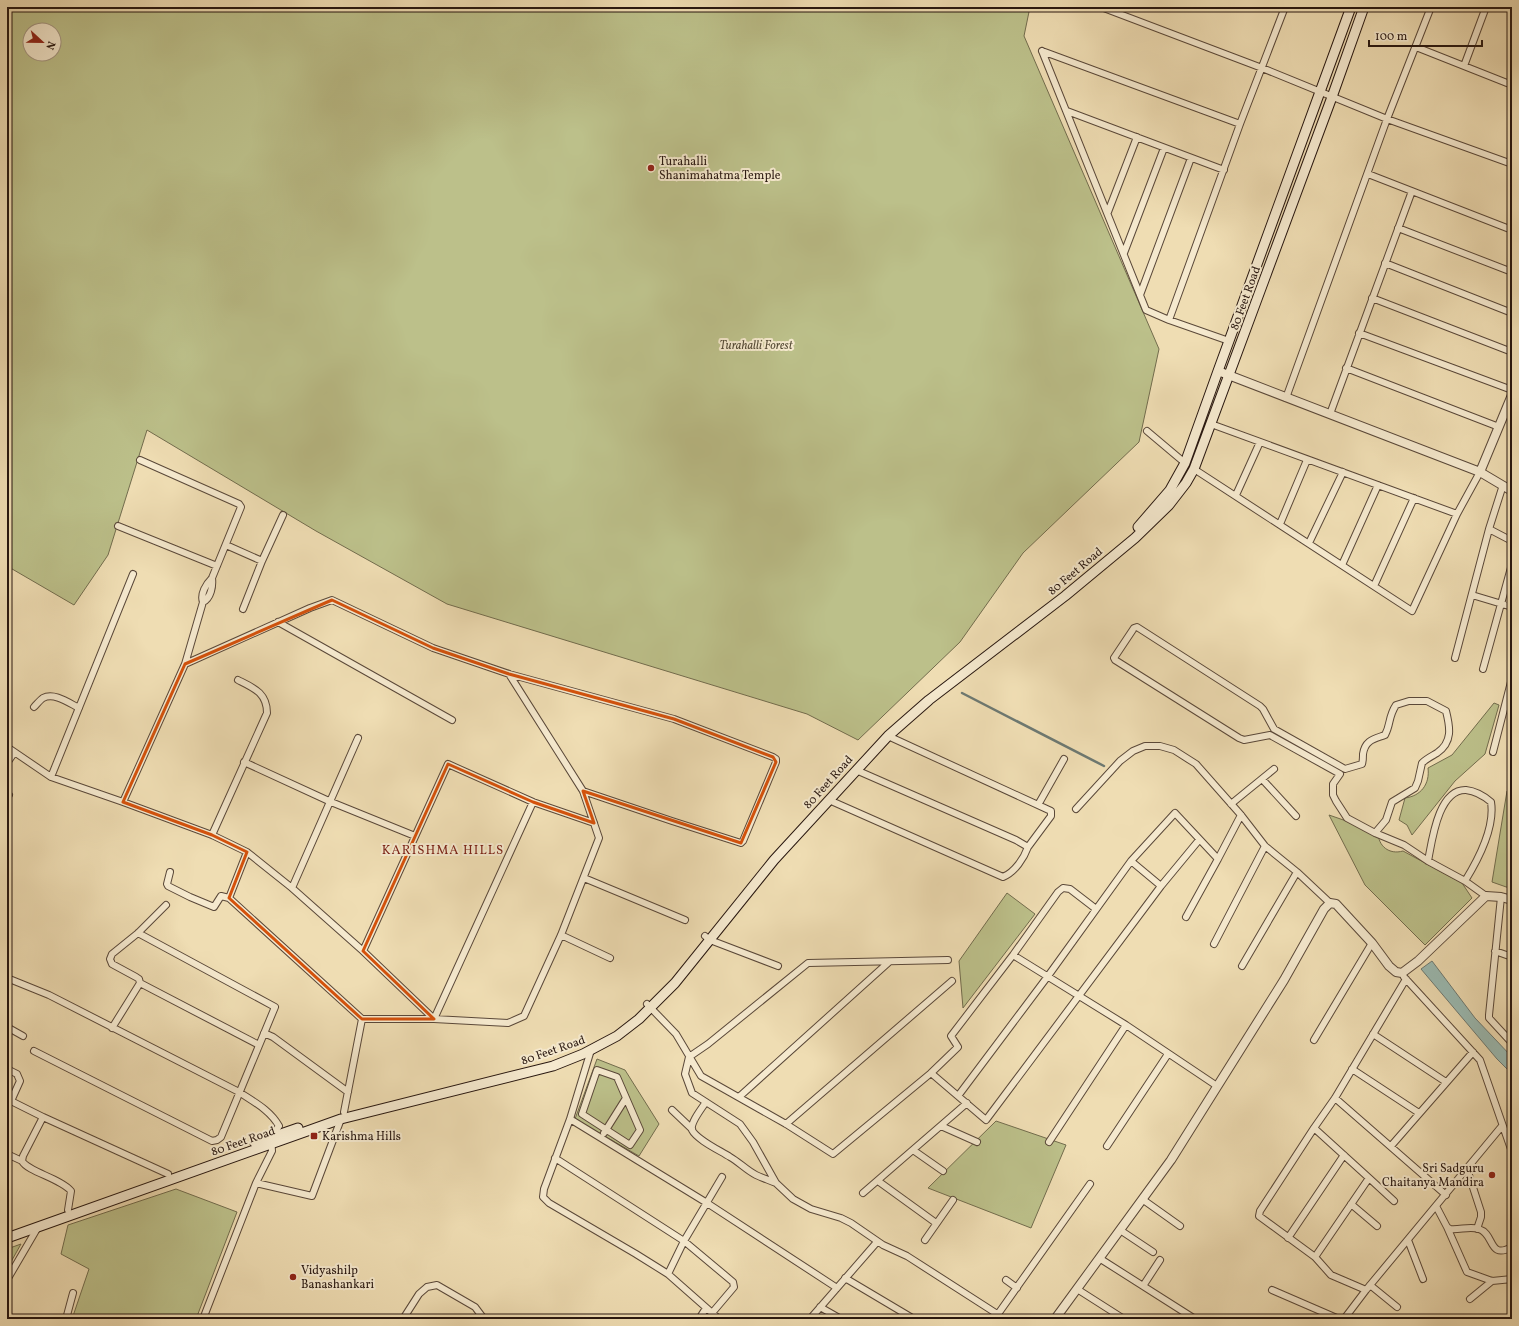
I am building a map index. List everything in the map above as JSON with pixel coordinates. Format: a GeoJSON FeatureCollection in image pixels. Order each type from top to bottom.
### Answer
{"type":"FeatureCollection","features":[{"type":"Feature","properties":{"kind":"main road","name":"80 Feet Road"},"geometry":{"type":"LineString","coordinates":[[342,1115],[536,1071],[568,1061],[622,1032],[648,1006],[774,860],[888,736],[920,708],[1065,596],[1131,534],[1157,506],[1176,481],[1185,463],[1351,7]]}},
{"type":"Feature","properties":{"kind":"main road","name":"80 Feet Road"},"geometry":{"type":"LineString","coordinates":[[708,938],[770,856],[862,754],[889,727],[926,696],[1102,561],[1135,538],[1169,505],[1186,483],[1194,469],[1229,376],[1364,7]]}},
{"type":"Feature","properties":{"kind":"main road","name":"80 Feet Road"},"geometry":{"type":"LineString","coordinates":[[7,1232],[168,1174],[271,1141],[342,1115],[500,1074],[566,1055],[592,1044],[614,1031],[648,1006]]}},
{"type":"Feature","properties":{"kind":"main road","name":"80 Feet Road"},"geometry":{"type":"LineString","coordinates":[[7,1238],[243,1153],[271,1141]]}},
{"type":"Feature","properties":{"kind":"street"},"geometry":{"type":"LineString","coordinates":[[1101,7],[1262,68],[1387,119],[1512,164]]}},
{"type":"Feature","properties":{"kind":"street"},"geometry":{"type":"LineString","coordinates":[[1169,320],[1240,124],[1285,7]]}},
{"type":"Feature","properties":{"kind":"street"},"geometry":{"type":"LineString","coordinates":[[1286,398],[1387,119],[1431,7]]}},
{"type":"Feature","properties":{"kind":"street"},"geometry":{"type":"LineString","coordinates":[[1464,66],[1486,7]]}},
{"type":"Feature","properties":{"kind":"street"},"geometry":{"type":"LineString","coordinates":[[1416,47],[1512,84]]}},
{"type":"Feature","properties":{"kind":"street"},"geometry":{"type":"LineString","coordinates":[[1229,341],[1169,320],[1146,310],[1108,212],[1042,51],[1240,124]]}},
{"type":"Feature","properties":{"kind":"street"},"geometry":{"type":"LineString","coordinates":[[1067,111],[1224,170]]}},
{"type":"Feature","properties":{"kind":"street"},"geometry":{"type":"LineString","coordinates":[[1108,212],[1136,137]]}},
{"type":"Feature","properties":{"kind":"street"},"geometry":{"type":"LineString","coordinates":[[1124,253],[1164,148]]}},
{"type":"Feature","properties":{"kind":"street"},"geometry":{"type":"LineString","coordinates":[[1140,295],[1191,158]]}},
{"type":"Feature","properties":{"kind":"street"},"geometry":{"type":"LineString","coordinates":[[1368,174],[1512,230]]}},
{"type":"Feature","properties":{"kind":"street"},"geometry":{"type":"LineString","coordinates":[[1330,414],[1412,191]]}},
{"type":"Feature","properties":{"kind":"street"},"geometry":{"type":"LineString","coordinates":[[1398,228],[1512,272]]}},
{"type":"Feature","properties":{"kind":"street"},"geometry":{"type":"LineString","coordinates":[[1385,263],[1512,312]]}},
{"type":"Feature","properties":{"kind":"street"},"geometry":{"type":"LineString","coordinates":[[1372,298],[1512,352]]}},
{"type":"Feature","properties":{"kind":"street"},"geometry":{"type":"LineString","coordinates":[[1359,333],[1512,390]]}},
{"type":"Feature","properties":{"kind":"street"},"geometry":{"type":"LineString","coordinates":[[1346,368],[1499,427]]}},
{"type":"Feature","properties":{"kind":"street"},"geometry":{"type":"LineString","coordinates":[[1218,371],[1480,472],[1512,491]]}},
{"type":"Feature","properties":{"kind":"street"},"geometry":{"type":"LineString","coordinates":[[1194,469],[1412,611],[1457,514],[1480,472],[1512,395]]}},
{"type":"Feature","properties":{"kind":"street"},"geometry":{"type":"LineString","coordinates":[[1211,424],[1457,514]]}},
{"type":"Feature","properties":{"kind":"street"},"geometry":{"type":"LineString","coordinates":[[1147,431],[1185,463]]}},
{"type":"Feature","properties":{"kind":"street"},"geometry":{"type":"LineString","coordinates":[[1236,495],[1260,442]]}},
{"type":"Feature","properties":{"kind":"street"},"geometry":{"type":"LineString","coordinates":[[123,802],[185,664],[203,602],[202,594],[207,582],[212,578],[241,508],[239,504],[140,460]]}},
{"type":"Feature","properties":{"kind":"street"},"geometry":{"type":"LineString","coordinates":[[1280,524],[1308,460]]}},
{"type":"Feature","properties":{"kind":"street"},"geometry":{"type":"LineString","coordinates":[[1309,544],[1343,472]]}},
{"type":"Feature","properties":{"kind":"street"},"geometry":{"type":"LineString","coordinates":[[1342,565],[1378,485]]}},
{"type":"Feature","properties":{"kind":"street"},"geometry":{"type":"LineString","coordinates":[[1455,658],[1501,485]]}},
{"type":"Feature","properties":{"kind":"street"},"geometry":{"type":"LineString","coordinates":[[1374,586],[1414,498]]}},
{"type":"Feature","properties":{"kind":"street"},"geometry":{"type":"LineString","coordinates":[[243,609],[262,561],[283,515]]}},
{"type":"Feature","properties":{"kind":"street"},"geometry":{"type":"LineString","coordinates":[[118,526],[217,566]]}},
{"type":"Feature","properties":{"kind":"street"},"geometry":{"type":"LineString","coordinates":[[1489,529],[1512,541]]}},
{"type":"Feature","properties":{"kind":"street"},"geometry":{"type":"LineString","coordinates":[[226,545],[262,561]]}},
{"type":"Feature","properties":{"kind":"street"},"geometry":{"type":"LineString","coordinates":[[1483,669],[1512,564]]}},
{"type":"Feature","properties":{"kind":"street"},"geometry":{"type":"LineString","coordinates":[[51,777],[133,574]]}},
{"type":"Feature","properties":{"kind":"street"},"geometry":{"type":"LineString","coordinates":[[1472,596],[1512,606]]}},
{"type":"Feature","properties":{"kind":"street"},"geometry":{"type":"LineString","coordinates":[[185,664],[278,622],[332,600],[432,648],[509,674],[674,719],[776,759],[741,843],[583,791]]}},
{"type":"Feature","properties":{"kind":"street"},"geometry":{"type":"LineString","coordinates":[[278,622],[452,720]]}},
{"type":"Feature","properties":{"kind":"street"},"geometry":{"type":"LineString","coordinates":[[1375,833],[1386,820],[1392,802],[1415,788],[1422,763],[1445,746],[1450,734],[1450,726],[1446,710],[1427,701],[1409,701],[1396,705],[1389,716],[1389,728],[1385,735],[1371,739],[1367,744],[1364,750],[1362,764],[1345,769],[1289,741],[1270,735],[1244,740],[1239,738],[1115,660],[1114,658],[1134,628],[1137,627],[1260,706],[1274,729],[1289,741],[1329,769],[1340,774],[1333,784],[1334,795],[1347,818],[1375,833],[1404,845],[1428,861],[1465,881],[1486,896],[1501,897],[1512,900]]}},
{"type":"Feature","properties":{"kind":"street"},"geometry":{"type":"LineString","coordinates":[[170,872],[167,884],[168,886],[190,897],[214,906],[221,896],[229,898],[362,1019],[508,1023],[524,1016],[562,935],[599,838],[583,791],[509,674]]}},
{"type":"Feature","properties":{"kind":"street"},"geometry":{"type":"LineString","coordinates":[[1493,752],[1512,678]]}},
{"type":"Feature","properties":{"kind":"street"},"geometry":{"type":"LineString","coordinates":[[212,835],[267,713],[265,699],[258,690],[238,680]]}},
{"type":"Feature","properties":{"kind":"street"},"geometry":{"type":"LineString","coordinates":[[34,707],[43,698],[50,696],[59,698],[79,708]]}},
{"type":"Feature","properties":{"kind":"street"},"geometry":{"type":"LineString","coordinates":[[1504,708],[1512,710]]}},
{"type":"Feature","properties":{"kind":"street"},"geometry":{"type":"LineString","coordinates":[[828,800],[1003,877],[1010,874],[1025,855],[1028,846],[1051,813],[1050,810],[888,736]]}},
{"type":"Feature","properties":{"kind":"street"},"geometry":{"type":"LineString","coordinates":[[292,888],[358,738]]}},
{"type":"Feature","properties":{"kind":"street"},"geometry":{"type":"LineString","coordinates":[[1076,809],[1120,761],[1132,751],[1145,746],[1160,746],[1186,756],[1196,764],[1241,815],[1265,846],[1297,872],[1330,903],[1336,904],[1372,943],[1388,966],[1404,976],[1480,1060],[1503,1122],[1502,1126],[1512,1152]]}},
{"type":"Feature","properties":{"kind":"street"},"geometry":{"type":"LineString","coordinates":[[7,747],[51,777],[212,835],[247,852],[292,888],[363,951],[434,1020]]}},
{"type":"Feature","properties":{"kind":"street"},"geometry":{"type":"LineString","coordinates":[[7,763],[14,753]]}},
{"type":"Feature","properties":{"kind":"street"},"geometry":{"type":"LineString","coordinates":[[1038,805],[1064,759]]}},
{"type":"Feature","properties":{"kind":"street"},"geometry":{"type":"LineString","coordinates":[[244,762],[331,802],[415,836]]}},
{"type":"Feature","properties":{"kind":"street"},"geometry":{"type":"LineString","coordinates":[[363,951],[448,764],[533,802],[594,823]]}},
{"type":"Feature","properties":{"kind":"street"},"geometry":{"type":"LineString","coordinates":[[1231,804],[1274,769]]}},
{"type":"Feature","properties":{"kind":"street"},"geometry":{"type":"LineString","coordinates":[[856,770],[1028,846]]}},
{"type":"Feature","properties":{"kind":"street"},"geometry":{"type":"LineString","coordinates":[[1262,779],[1296,816]]}},
{"type":"Feature","properties":{"kind":"street"},"geometry":{"type":"LineString","coordinates":[[1428,861],[1434,832],[1444,805],[1453,794],[1461,790],[1477,792],[1491,802],[1491,817],[1482,850],[1465,881]]}},
{"type":"Feature","properties":{"kind":"street"},"geometry":{"type":"LineString","coordinates":[[434,1020],[533,802]]}},
{"type":"Feature","properties":{"kind":"street"},"geometry":{"type":"LineString","coordinates":[[958,1096],[1048,976],[1130,861],[1175,813],[1218,859]]}},
{"type":"Feature","properties":{"kind":"street"},"geometry":{"type":"LineString","coordinates":[[1186,917],[1241,815]]}},
{"type":"Feature","properties":{"kind":"street"},"geometry":{"type":"LineString","coordinates":[[931,1073],[986,1120],[1161,886],[1199,840]]}},
{"type":"Feature","properties":{"kind":"street"},"geometry":{"type":"LineString","coordinates":[[1214,944],[1265,846]]}},
{"type":"Feature","properties":{"kind":"street"},"geometry":{"type":"LineString","coordinates":[[229,898],[247,852]]}},
{"type":"Feature","properties":{"kind":"street"},"geometry":{"type":"LineString","coordinates":[[1130,861],[1161,886]]}},
{"type":"Feature","properties":{"kind":"street"},"geometry":{"type":"LineString","coordinates":[[1242,966],[1297,872]]}},
{"type":"Feature","properties":{"kind":"street"},"geometry":{"type":"LineString","coordinates":[[584,878],[685,920]]}},
{"type":"Feature","properties":{"kind":"street"},"geometry":{"type":"LineString","coordinates":[[648,1006],[676,1034],[701,1076],[786,1124],[833,1154],[931,1073],[958,1047],[951,1036],[1013,955],[1052,900],[1063,888],[1070,889],[1096,909]]}},
{"type":"Feature","properties":{"kind":"street"},"geometry":{"type":"LineString","coordinates":[[1397,1306],[1368,1288],[1331,1275],[1315,1257],[1262,1219],[1260,1216],[1260,1211],[1335,1098],[1373,1034],[1404,976],[1415,963],[1486,896]]}},
{"type":"Feature","properties":{"kind":"street"},"geometry":{"type":"LineString","coordinates":[[1501,897],[1489,1018],[1512,1043]]}},
{"type":"Feature","properties":{"kind":"street"},"geometry":{"type":"LineString","coordinates":[[1055,1319],[1171,1160],[1284,980],[1324,909],[1330,903]]}},
{"type":"Feature","properties":{"kind":"street"},"geometry":{"type":"LineString","coordinates":[[166,905],[138,933],[112,954],[110,959],[112,964],[139,979],[140,983],[259,1045]]}},
{"type":"Feature","properties":{"kind":"street"},"geometry":{"type":"LineString","coordinates":[[34,1051],[212,1141],[221,1137],[275,1007],[138,933]]}},
{"type":"Feature","properties":{"kind":"street"},"geometry":{"type":"LineString","coordinates":[[562,935],[610,958]]}},
{"type":"Feature","properties":{"kind":"street"},"geometry":{"type":"LineString","coordinates":[[708,938],[778,966]]}},
{"type":"Feature","properties":{"kind":"street"},"geometry":{"type":"LineString","coordinates":[[1314,1040],[1372,943]]}},
{"type":"Feature","properties":{"kind":"street"},"geometry":{"type":"LineString","coordinates":[[1495,951],[1512,957]]}},
{"type":"Feature","properties":{"kind":"street"},"geometry":{"type":"LineString","coordinates":[[1013,955],[1126,1025],[1217,1086]]}},
{"type":"Feature","properties":{"kind":"street"},"geometry":{"type":"LineString","coordinates":[[948,960],[808,963],[708,1044],[689,1057],[684,1074],[692,1093],[740,1124],[753,1142],[776,1183],[793,1199],[811,1209],[846,1220],[863,1230],[877,1242],[907,1256],[1005,1319]]}},
{"type":"Feature","properties":{"kind":"street"},"geometry":{"type":"LineString","coordinates":[[739,1097],[889,962]]}},
{"type":"Feature","properties":{"kind":"street"},"geometry":{"type":"LineString","coordinates":[[7,978],[49,995],[239,1092],[264,1108],[273,1116],[279,1126],[271,1141],[272,1151],[256,1183],[203,1319]]}},
{"type":"Feature","properties":{"kind":"street"},"geometry":{"type":"LineString","coordinates":[[786,1124],[952,981]]}},
{"type":"Feature","properties":{"kind":"street"},"geometry":{"type":"LineString","coordinates":[[112,1028],[140,983]]}},
{"type":"Feature","properties":{"kind":"street"},"geometry":{"type":"LineString","coordinates":[[256,1183],[312,1196],[342,1115],[362,1019]]}},
{"type":"Feature","properties":{"kind":"street"},"geometry":{"type":"LineString","coordinates":[[1049,1142],[1126,1025]]}},
{"type":"Feature","properties":{"kind":"street"},"geometry":{"type":"LineString","coordinates":[[7,1027],[23,1036]]}},
{"type":"Feature","properties":{"kind":"street"},"geometry":{"type":"LineString","coordinates":[[264,1033],[273,1037],[348,1092]]}},
{"type":"Feature","properties":{"kind":"street"},"geometry":{"type":"LineString","coordinates":[[1373,1034],[1446,1082]]}},
{"type":"Feature","properties":{"kind":"street"},"geometry":{"type":"LineString","coordinates":[[591,1050],[570,1119],[544,1189],[543,1197],[549,1203],[668,1274],[719,1319]]}},
{"type":"Feature","properties":{"kind":"street"},"geometry":{"type":"LineString","coordinates":[[1391,1146],[1473,1052]]}},
{"type":"Feature","properties":{"kind":"street"},"geometry":{"type":"LineString","coordinates":[[1107,1146],[1168,1054]]}},
{"type":"Feature","properties":{"kind":"street"},"geometry":{"type":"LineString","coordinates":[[7,1069],[17,1074],[20,1081],[9,1102],[168,1174]]}},
{"type":"Feature","properties":{"kind":"street"},"geometry":{"type":"LineString","coordinates":[[1352,1069],[1419,1113]]}},
{"type":"Feature","properties":{"kind":"street"},"geometry":{"type":"LineString","coordinates":[[597,1070],[617,1077],[640,1130],[630,1146],[606,1130],[582,1114],[597,1070]]}},
{"type":"Feature","properties":{"kind":"street"},"geometry":{"type":"LineString","coordinates":[[601,1138],[626,1098]]}},
{"type":"Feature","properties":{"kind":"street"},"geometry":{"type":"LineString","coordinates":[[1335,1098],[1446,1194]]}},
{"type":"Feature","properties":{"kind":"street"},"geometry":{"type":"LineString","coordinates":[[692,1129],[693,1122],[706,1102]]}},
{"type":"Feature","properties":{"kind":"street"},"geometry":{"type":"LineString","coordinates":[[863,1193],[967,1103]]}},
{"type":"Feature","properties":{"kind":"street"},"geometry":{"type":"LineString","coordinates":[[672,1110],[706,1143],[756,1175],[776,1183]]}},
{"type":"Feature","properties":{"kind":"street"},"geometry":{"type":"LineString","coordinates":[[22,1161],[23,1156],[43,1117]]}},
{"type":"Feature","properties":{"kind":"street"},"geometry":{"type":"LineString","coordinates":[[570,1119],[707,1203],[837,1288]]}},
{"type":"Feature","properties":{"kind":"street"},"geometry":{"type":"LineString","coordinates":[[941,1126],[977,1142]]}},
{"type":"Feature","properties":{"kind":"street"},"geometry":{"type":"LineString","coordinates":[[1344,1319],[1502,1126]]}},
{"type":"Feature","properties":{"kind":"street"},"geometry":{"type":"LineString","coordinates":[[1314,1128],[1394,1201]]}},
{"type":"Feature","properties":{"kind":"street"},"geometry":{"type":"LineString","coordinates":[[913,1150],[943,1171]]}},
{"type":"Feature","properties":{"kind":"street"},"geometry":{"type":"LineString","coordinates":[[7,1154],[22,1161],[27,1167],[66,1185],[71,1191],[68,1210]]}},
{"type":"Feature","properties":{"kind":"street"},"geometry":{"type":"LineString","coordinates":[[1288,1238],[1344,1155]]}},
{"type":"Feature","properties":{"kind":"street"},"geometry":{"type":"LineString","coordinates":[[555,1158],[684,1241],[734,1283],[734,1287],[712,1313]]}},
{"type":"Feature","properties":{"kind":"street"},"geometry":{"type":"LineString","coordinates":[[1467,1169],[1481,1212],[1477,1229]]}},
{"type":"Feature","properties":{"kind":"street"},"geometry":{"type":"LineString","coordinates":[[668,1274],[684,1241],[722,1177]]}},
{"type":"Feature","properties":{"kind":"street"},"geometry":{"type":"LineString","coordinates":[[1315,1257],[1369,1178]]}},
{"type":"Feature","properties":{"kind":"street"},"geometry":{"type":"LineString","coordinates":[[878,1181],[936,1223]]}},
{"type":"Feature","properties":{"kind":"street"},"geometry":{"type":"LineString","coordinates":[[998,1314],[1090,1184]]}},
{"type":"Feature","properties":{"kind":"street"},"geometry":{"type":"LineString","coordinates":[[1142,1199],[1180,1226]]}},
{"type":"Feature","properties":{"kind":"street"},"geometry":{"type":"LineString","coordinates":[[925,1240],[953,1200]]}},
{"type":"Feature","properties":{"kind":"street"},"geometry":{"type":"LineString","coordinates":[[1351,1204],[1376,1226]]}},
{"type":"Feature","properties":{"kind":"street"},"geometry":{"type":"LineString","coordinates":[[1436,1206],[1467,1272],[1492,1282],[1512,1280]]}},
{"type":"Feature","properties":{"kind":"street"},"geometry":{"type":"LineString","coordinates":[[7,1280],[38,1226]]}},
{"type":"Feature","properties":{"kind":"street"},"geometry":{"type":"LineString","coordinates":[[1447,1227],[1454,1230],[1477,1229],[1484,1231],[1496,1250],[1501,1252],[1512,1247]]}},
{"type":"Feature","properties":{"kind":"street"},"geometry":{"type":"LineString","coordinates":[[1120,1230],[1153,1252]]}},
{"type":"Feature","properties":{"kind":"street"},"geometry":{"type":"LineString","coordinates":[[1408,1240],[1423,1279]]}},
{"type":"Feature","properties":{"kind":"street"},"geometry":{"type":"LineString","coordinates":[[810,1319],[877,1242]]}},
{"type":"Feature","properties":{"kind":"street"},"geometry":{"type":"LineString","coordinates":[[1099,1258],[1195,1319]]}},
{"type":"Feature","properties":{"kind":"street"},"geometry":{"type":"LineString","coordinates":[[1143,1286],[1160,1260]]}},
{"type":"Feature","properties":{"kind":"street"},"geometry":{"type":"LineString","coordinates":[[845,1278],[914,1319]]}},
{"type":"Feature","properties":{"kind":"street"},"geometry":{"type":"LineString","coordinates":[[1006,1280],[1017,1288]]}},
{"type":"Feature","properties":{"kind":"street"},"geometry":{"type":"LineString","coordinates":[[1470,1299],[1492,1282]]}},
{"type":"Feature","properties":{"kind":"street"},"geometry":{"type":"LineString","coordinates":[[403,1319],[419,1294],[427,1287],[437,1285],[475,1307],[484,1319]]}},
{"type":"Feature","properties":{"kind":"street"},"geometry":{"type":"LineString","coordinates":[[1077,1289],[1119,1318]]}},
{"type":"Feature","properties":{"kind":"street"},"geometry":{"type":"LineString","coordinates":[[1272,1290],[1339,1319]]}},
{"type":"Feature","properties":{"kind":"street"},"geometry":{"type":"LineString","coordinates":[[66,1319],[73,1293]]}},
{"type":"Feature","properties":{"kind":"street"},"geometry":{"type":"LineString","coordinates":[[820,1307],[841,1319]]}},
{"type":"Feature","properties":{"kind":"street"},"geometry":{"type":"LineString","coordinates":[[699,1319],[706,1308]]}},
{"type":"Feature","properties":{"kind":"highlighted area"},"geometry":{"type":"Polygon","coordinates":[[[332,600],[433,648],[509,674],[674,719],[773,757],[776,762],[741,843],[583,791],[594,823],[533,802],[448,764],[363,951],[434,1019],[362,1019],[229,898],[247,852],[212,835],[123,802],[185,664],[332,600]]]}},
{"type":"Feature","properties":{"kind":"green space","name":"Turahalli Forest"},"geometry":{"type":"Polygon","coordinates":[[[7,7],[1030,7],[1024,36],[1159,349],[1139,442],[1023,553],[960,642],[858,740],[807,714],[447,604],[316,531],[147,430],[108,555],[74,605],[7,566],[7,7]]]}},
{"type":"Feature","properties":{"kind":"green space"},"geometry":{"type":"Polygon","coordinates":[[[1494,703],[1499,705],[1485,754],[1455,781],[1412,835],[1407,825],[1399,820],[1405,798],[1416,795],[1420,792],[1428,779],[1428,768],[1452,755],[1494,703]]]}},
{"type":"Feature","properties":{"kind":"green space"},"geometry":{"type":"Polygon","coordinates":[[[1507,791],[1512,793],[1512,889],[1492,882],[1507,791]]]}},
{"type":"Feature","properties":{"kind":"green space"},"geometry":{"type":"Polygon","coordinates":[[[1329,815],[1378,832],[1378,837],[1385,848],[1393,852],[1403,851],[1462,883],[1472,898],[1425,945],[1365,885],[1329,815]]]}},
{"type":"Feature","properties":{"kind":"green space"},"geometry":{"type":"Polygon","coordinates":[[[1007,893],[1035,914],[963,1008],[959,961],[1007,893]]]}},
{"type":"Feature","properties":{"kind":"green space"},"geometry":{"type":"Polygon","coordinates":[[[597,1059],[625,1070],[659,1124],[639,1156],[575,1119],[597,1059]]]}},
{"type":"Feature","properties":{"kind":"green space"},"geometry":{"type":"Polygon","coordinates":[[[996,1121],[1066,1145],[1031,1228],[928,1188],[996,1121]]]}},
{"type":"Feature","properties":{"kind":"green space"},"geometry":{"type":"Polygon","coordinates":[[[176,1189],[237,1212],[196,1319],[72,1319],[89,1269],[61,1254],[68,1225],[176,1189]]]}},
{"type":"Feature","properties":{"kind":"green space"},"geometry":{"type":"Polygon","coordinates":[[[21,1244],[7,1269],[7,1249],[21,1244]]]}},
{"type":"Feature","properties":{"kind":"water"},"geometry":{"type":"Polygon","coordinates":[[[1432,961],[1475,1018],[1512,1057],[1512,1074],[1497,1059],[1421,969],[1432,961]]]}},
{"type":"Feature","properties":{"kind":"waterway"},"geometry":{"type":"LineString","coordinates":[[962,693],[1104,766]]}},
{"type":"Feature","properties":{"kind":"place","name":"Turahalli Shanimahatma Temple"},"geometry":{"type":"Point","coordinates":[651,168]}},
{"type":"Feature","properties":{"kind":"place","name":"Karishma Hills"},"geometry":{"type":"Point","coordinates":[314,1136]}},
{"type":"Feature","properties":{"kind":"place","name":"Sri Sadguru Chaitanya Mandira"},"geometry":{"type":"Point","coordinates":[1492,1175]}},
{"type":"Feature","properties":{"kind":"place","name":"Vidyashilp Banashankari"},"geometry":{"type":"Point","coordinates":[293,1277]}},
{"type":"Feature","properties":{"kind":"district","name":"KARISHMA HILLS"},"geometry":{"type":"Point","coordinates":[443,849]}}]}
